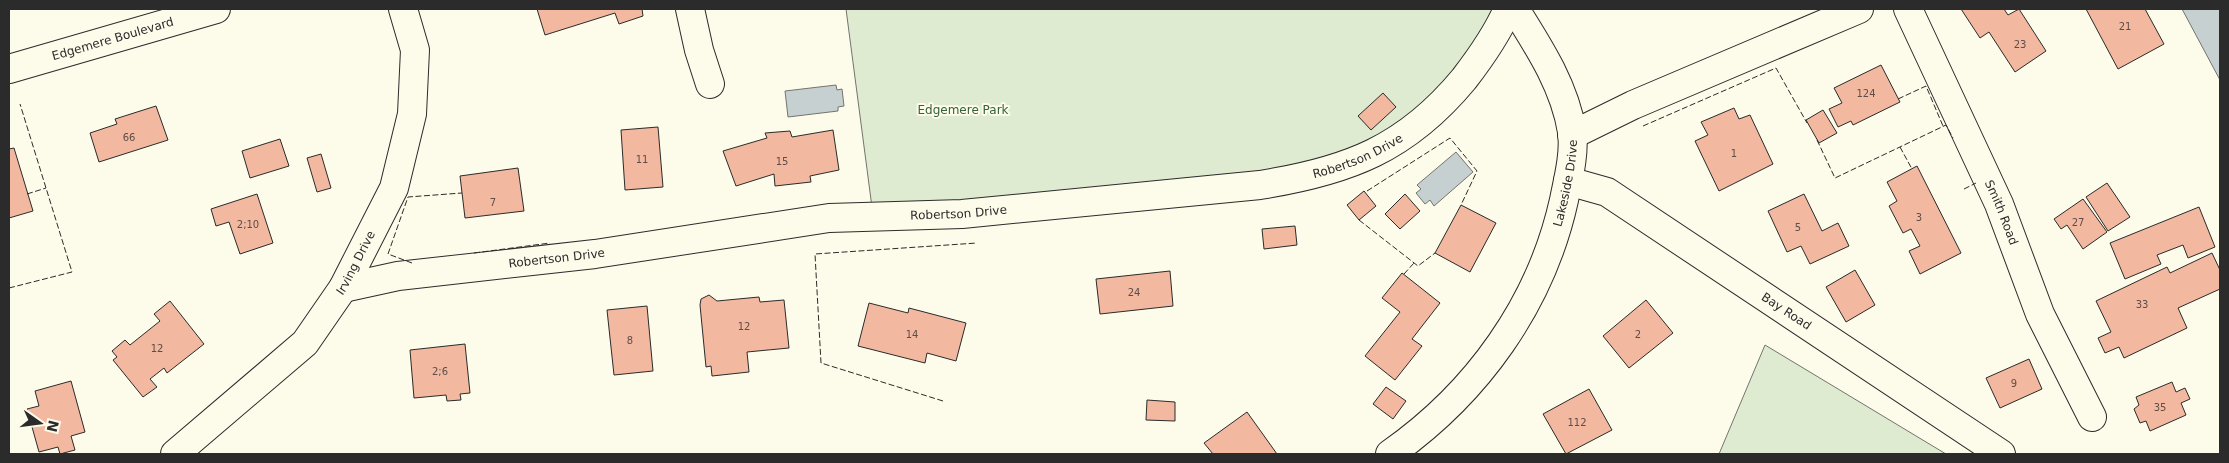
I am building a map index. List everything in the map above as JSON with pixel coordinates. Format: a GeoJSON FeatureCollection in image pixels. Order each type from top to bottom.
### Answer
{"type":"FeatureCollection","features":[{"type":"Feature","properties":{"kind":"street","name":"Edgemere Boulevard"},"geometry":{"type":"LineString","coordinates":[[9,69],[216,9]]}},
{"type":"Feature","properties":{"kind":"street","name":"Irving Drive"},"geometry":{"type":"LineString","coordinates":[[175,454],[304,343],[343,288],[394,188],[412,120],[415,50],[402,9]]}},
{"type":"Feature","properties":{"kind":"street"},"geometry":{"type":"LineString","coordinates":[[690,9],[710,84]]}},
{"type":"Feature","properties":{"kind":"street","name":"Robertson Drive"},"geometry":{"type":"LineString","coordinates":[[343,288],[406,275],[586,256],[829,218],[982,212],[1260,185],[1296,179],[1374,154],[1408,134],[1431,115],[1472,69],[1501,26],[1508,9]]}},
{"type":"Feature","properties":{"kind":"street"},"geometry":{"type":"LineString","coordinates":[[1516,9],[1550,69],[1567,110],[1572,134]]}},
{"type":"Feature","properties":{"kind":"street","name":"Lakeside Drive"},"geometry":{"type":"LineString","coordinates":[[1390,454],[1417,436],[1453,401],[1487,363],[1516,322],[1539,278],[1557,230],[1568,181],[1572,134],[1633,105],[1859,9]]}},
{"type":"Feature","properties":{"kind":"street","name":"Smith Road"},"geometry":{"type":"LineString","coordinates":[[1908,9],[1999,204],[2040,314],[2092,417]]}},
{"type":"Feature","properties":{"kind":"street","name":"Bay Road"},"geometry":{"type":"LineString","coordinates":[[1568,181],[1608,192],[2001,454]]}},
{"type":"Feature","properties":{"kind":"green space","name":"Edgemere Park"},"geometry":{"type":"Polygon","coordinates":[[[846,9],[1507,9],[1472,69],[1344,165],[873,215],[846,9]]]}},
{"type":"Feature","properties":{"kind":"green space"},"geometry":{"type":"Polygon","coordinates":[[[1765,345],[1946,454],[1719,454],[1765,345]]]}},
{"type":"Feature","properties":{"kind":"shaded area"},"geometry":{"type":"Polygon","coordinates":[[[2182,9],[2220,9],[2220,80],[2182,9]]]}},
{"type":"Feature","properties":{"kind":"shaded area"},"geometry":{"type":"Polygon","coordinates":[[[836,85],[837,90],[842,89],[844,106],[838,107],[838,111],[788,117],[785,91],[836,85]]]}},
{"type":"Feature","properties":{"kind":"shaded area"},"geometry":{"type":"Polygon","coordinates":[[[1456,152],[1473,172],[1434,206],[1430,200],[1425,204],[1416,193],[1421,189],[1417,185],[1456,152]]]}},
{"type":"Feature","properties":{"kind":"building"},"geometry":{"type":"Polygon","coordinates":[[[537,9],[642,9],[643,16],[619,24],[615,13],[545,35],[537,9]]]}},
{"type":"Feature","properties":{"kind":"building"},"geometry":{"type":"Polygon","coordinates":[[[1961,9],[2004,9],[2008,15],[2019,9],[2046,51],[2015,72],[1989,32],[1980,38],[1961,9]]]}},
{"type":"Feature","properties":{"kind":"building"},"geometry":{"type":"Polygon","coordinates":[[[2086,9],[2145,9],[2164,44],[2118,69],[2086,9]]]}},
{"type":"Feature","properties":{"kind":"building"},"geometry":{"type":"Polygon","coordinates":[[[1881,65],[1900,102],[1853,125],[1851,121],[1838,127],[1829,109],[1842,103],[1834,88],[1881,65]]]}},
{"type":"Feature","properties":{"kind":"building"},"geometry":{"type":"Polygon","coordinates":[[[1383,93],[1396,107],[1371,130],[1358,116],[1383,93]]]}},
{"type":"Feature","properties":{"kind":"building"},"geometry":{"type":"Polygon","coordinates":[[[156,106],[168,140],[99,162],[90,133],[117,124],[115,119],[156,106]]]}},
{"type":"Feature","properties":{"kind":"building"},"geometry":{"type":"Polygon","coordinates":[[[1734,108],[1739,119],[1750,115],[1773,164],[1719,191],[1695,141],[1708,135],[1701,122],[1734,108]]]}},
{"type":"Feature","properties":{"kind":"building"},"geometry":{"type":"Polygon","coordinates":[[[1823,110],[1837,133],[1819,143],[1806,120],[1823,110]]]}},
{"type":"Feature","properties":{"kind":"building"},"geometry":{"type":"Polygon","coordinates":[[[658,127],[663,187],[625,190],[621,130],[658,127]]]}},
{"type":"Feature","properties":{"kind":"building"},"geometry":{"type":"Polygon","coordinates":[[[833,130],[839,170],[810,176],[811,182],[775,186],[774,174],[736,186],[723,151],[767,138],[765,133],[790,131],[792,137],[833,130]]]}},
{"type":"Feature","properties":{"kind":"building"},"geometry":{"type":"Polygon","coordinates":[[[280,139],[289,166],[250,178],[242,151],[280,139]]]}},
{"type":"Feature","properties":{"kind":"building"},"geometry":{"type":"Polygon","coordinates":[[[14,148],[33,211],[9,218],[9,149],[14,148]]]}},
{"type":"Feature","properties":{"kind":"building"},"geometry":{"type":"Polygon","coordinates":[[[321,154],[331,188],[317,192],[307,158],[321,154]]]}},
{"type":"Feature","properties":{"kind":"building"},"geometry":{"type":"Polygon","coordinates":[[[1917,166],[1961,253],[1920,274],[1909,251],[1920,246],[1911,229],[1903,233],[1889,206],[1897,201],[1887,182],[1917,166]]]}},
{"type":"Feature","properties":{"kind":"building"},"geometry":{"type":"Polygon","coordinates":[[[518,168],[524,211],[465,218],[460,176],[518,168]]]}},
{"type":"Feature","properties":{"kind":"building"},"geometry":{"type":"Polygon","coordinates":[[[2107,183],[2130,217],[2108,231],[2086,197],[2107,183]]]}},
{"type":"Feature","properties":{"kind":"building"},"geometry":{"type":"Polygon","coordinates":[[[1364,191],[1376,206],[1359,220],[1347,205],[1364,191]]]}},
{"type":"Feature","properties":{"kind":"building"},"geometry":{"type":"Polygon","coordinates":[[[257,194],[273,243],[240,254],[229,222],[216,226],[211,209],[257,194]]]}},
{"type":"Feature","properties":{"kind":"building"},"geometry":{"type":"Polygon","coordinates":[[[1405,194],[1420,211],[1400,229],[1385,214],[1405,194]]]}},
{"type":"Feature","properties":{"kind":"building"},"geometry":{"type":"Polygon","coordinates":[[[1804,194],[1822,231],[1838,223],[1849,246],[1810,264],[1801,246],[1787,252],[1768,211],[1804,194]]]}},
{"type":"Feature","properties":{"kind":"building"},"geometry":{"type":"Polygon","coordinates":[[[2083,199],[2107,232],[2083,249],[2067,225],[2061,229],[2054,219],[2083,199]]]}},
{"type":"Feature","properties":{"kind":"building"},"geometry":{"type":"Polygon","coordinates":[[[1461,205],[1496,223],[1470,272],[1435,253],[1461,205]]]}},
{"type":"Feature","properties":{"kind":"building"},"geometry":{"type":"Polygon","coordinates":[[[2199,207],[2215,247],[2188,258],[2183,245],[2157,255],[2161,264],[2125,279],[2110,243],[2199,207]]]}},
{"type":"Feature","properties":{"kind":"building"},"geometry":{"type":"Polygon","coordinates":[[[1295,226],[1297,245],[1264,249],[1262,229],[1295,226]]]}},
{"type":"Feature","properties":{"kind":"building"},"geometry":{"type":"Polygon","coordinates":[[[2212,253],[2220,270],[2220,289],[2178,308],[2187,328],[2124,358],[2119,347],[2105,353],[2098,338],[2111,332],[2096,301],[2167,267],[2170,273],[2212,253]]]}},
{"type":"Feature","properties":{"kind":"building"},"geometry":{"type":"Polygon","coordinates":[[[1855,270],[1875,305],[1846,322],[1826,287],[1855,270]]]}},
{"type":"Feature","properties":{"kind":"building"},"geometry":{"type":"Polygon","coordinates":[[[1170,271],[1173,306],[1100,314],[1096,279],[1170,271]]]}},
{"type":"Feature","properties":{"kind":"building"},"geometry":{"type":"Polygon","coordinates":[[[1402,273],[1440,303],[1412,339],[1422,346],[1395,380],[1365,356],[1400,312],[1382,298],[1402,273]]]}},
{"type":"Feature","properties":{"kind":"building"},"geometry":{"type":"Polygon","coordinates":[[[709,295],[717,301],[759,297],[760,302],[784,300],[789,348],[747,352],[749,372],[712,376],[711,366],[706,367],[700,305],[701,299],[709,295]]]}},
{"type":"Feature","properties":{"kind":"building"},"geometry":{"type":"Polygon","coordinates":[[[1646,300],[1673,333],[1629,368],[1603,336],[1646,300]]]}},
{"type":"Feature","properties":{"kind":"building"},"geometry":{"type":"Polygon","coordinates":[[[170,301],[204,344],[167,373],[164,368],[150,379],[157,387],[143,397],[113,360],[117,357],[112,351],[125,340],[130,345],[160,321],[154,314],[170,301]]]}},
{"type":"Feature","properties":{"kind":"building"},"geometry":{"type":"Polygon","coordinates":[[[869,303],[908,313],[909,308],[966,323],[956,361],[927,353],[925,363],[858,346],[869,303]]]}},
{"type":"Feature","properties":{"kind":"building"},"geometry":{"type":"Polygon","coordinates":[[[647,306],[653,371],[614,375],[607,310],[647,306]]]}},
{"type":"Feature","properties":{"kind":"building"},"geometry":{"type":"Polygon","coordinates":[[[465,344],[470,393],[460,394],[461,400],[447,401],[446,395],[414,398],[410,350],[465,344]]]}},
{"type":"Feature","properties":{"kind":"building"},"geometry":{"type":"Polygon","coordinates":[[[2029,359],[2042,389],[2000,408],[1986,378],[2029,359]]]}},
{"type":"Feature","properties":{"kind":"building"},"geometry":{"type":"Polygon","coordinates":[[[71,381],[85,432],[71,436],[75,450],[60,454],[58,447],[39,452],[27,409],[39,406],[35,391],[71,381]]]}},
{"type":"Feature","properties":{"kind":"building"},"geometry":{"type":"Polygon","coordinates":[[[2172,382],[2176,392],[2185,388],[2190,399],[2181,403],[2186,415],[2150,431],[2146,421],[2140,423],[2134,409],[2139,405],[2136,397],[2172,382]]]}},
{"type":"Feature","properties":{"kind":"building"},"geometry":{"type":"Polygon","coordinates":[[[1386,387],[1406,401],[1393,419],[1373,404],[1386,387]]]}},
{"type":"Feature","properties":{"kind":"building"},"geometry":{"type":"Polygon","coordinates":[[[1589,389],[1612,430],[1566,454],[1543,414],[1589,389]]]}},
{"type":"Feature","properties":{"kind":"building"},"geometry":{"type":"Polygon","coordinates":[[[1147,400],[1175,402],[1175,421],[1146,420],[1147,400]]]}},
{"type":"Feature","properties":{"kind":"building"},"geometry":{"type":"Polygon","coordinates":[[[1247,412],[1277,454],[1213,454],[1204,443],[1247,412]]]}},
{"type":"Feature","properties":{"kind":"fence"},"geometry":{"type":"LineString","coordinates":[[1643,126],[1776,68],[1807,123]]}},
{"type":"Feature","properties":{"kind":"fence"},"geometry":{"type":"LineString","coordinates":[[1898,99],[1926,86],[1943,126]]}},
{"type":"Feature","properties":{"kind":"fence"},"geometry":{"type":"LineString","coordinates":[[9,288],[72,272],[20,104]]}},
{"type":"Feature","properties":{"kind":"fence"},"geometry":{"type":"LineString","coordinates":[[1817,140],[1835,178],[1946,125],[1953,138]]}},
{"type":"Feature","properties":{"kind":"fence"},"geometry":{"type":"LineString","coordinates":[[1367,191],[1450,138],[1477,171],[1461,205]]}},
{"type":"Feature","properties":{"kind":"fence"},"geometry":{"type":"LineString","coordinates":[[1900,147],[1912,169]]}},
{"type":"Feature","properties":{"kind":"fence"},"geometry":{"type":"LineString","coordinates":[[1964,189],[1976,183]]}},
{"type":"Feature","properties":{"kind":"fence"},"geometry":{"type":"LineString","coordinates":[[27,194],[46,188]]}},
{"type":"Feature","properties":{"kind":"fence"},"geometry":{"type":"LineString","coordinates":[[412,263],[388,254],[408,197],[462,193]]}},
{"type":"Feature","properties":{"kind":"fence"},"geometry":{"type":"LineString","coordinates":[[1359,220],[1418,266],[1435,253]]}},
{"type":"Feature","properties":{"kind":"fence"},"geometry":{"type":"LineString","coordinates":[[474,253],[550,243]]}},
{"type":"Feature","properties":{"kind":"fence"},"geometry":{"type":"LineString","coordinates":[[943,401],[821,363],[815,254],[977,243]]}},
{"type":"Feature","properties":{"kind":"fence"},"geometry":{"type":"LineString","coordinates":[[1404,274],[1414,263]]}}]}
